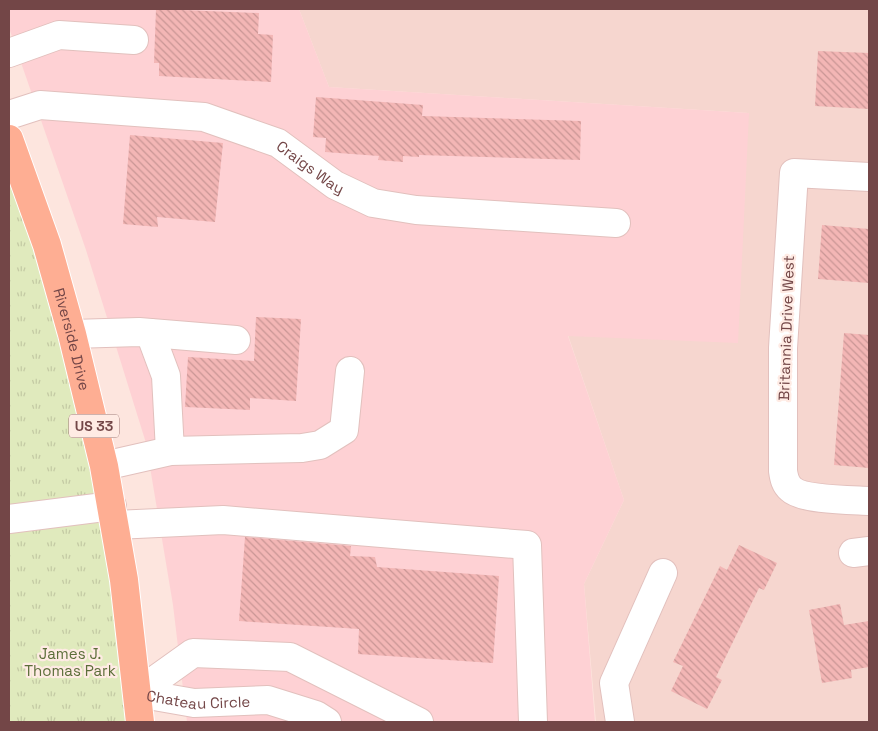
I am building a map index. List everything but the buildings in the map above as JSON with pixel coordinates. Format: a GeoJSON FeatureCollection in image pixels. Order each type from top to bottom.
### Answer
{"type":"FeatureCollection","features":[{"type":"Feature","properties":{"kind":"main road","name":"Riverside Drive"},"geometry":{"type":"LineString","coordinates":[[9,139],[47,245],[72,334],[104,466],[124,580],[140,722]]}},
{"type":"Feature","properties":{"kind":"street"},"geometry":{"type":"LineString","coordinates":[[9,53],[60,35],[134,40]]}},
{"type":"Feature","properties":{"kind":"street","name":"Craigs Way"},"geometry":{"type":"LineString","coordinates":[[9,115],[40,105],[204,117],[278,143],[335,185],[373,203],[416,210],[616,223]]}},
{"type":"Feature","properties":{"kind":"street","name":"Britannia Drive West"},"geometry":{"type":"LineString","coordinates":[[869,177],[794,173],[783,348],[783,471],[785,482],[792,491],[818,498],[869,501]]}},
{"type":"Feature","properties":{"kind":"street"},"geometry":{"type":"LineString","coordinates":[[72,334],[150,333],[236,340]]}},
{"type":"Feature","properties":{"kind":"street"},"geometry":{"type":"LineString","coordinates":[[150,333],[166,376],[170,451]]}},
{"type":"Feature","properties":{"kind":"street"},"geometry":{"type":"LineString","coordinates":[[104,466],[170,451],[302,448],[320,445],[344,430],[350,371]]}},
{"type":"Feature","properties":{"kind":"street"},"geometry":{"type":"LineString","coordinates":[[9,519],[113,516],[223,520],[527,544],[534,722]]}},
{"type":"Feature","properties":{"kind":"street"},"geometry":{"type":"LineString","coordinates":[[620,722],[614,684],[663,573]]}},
{"type":"Feature","properties":{"kind":"street","name":"Chateau Circle"},"geometry":{"type":"LineString","coordinates":[[138,693],[193,653],[290,657],[419,722]]}},
{"type":"Feature","properties":{"kind":"street","name":"Chateau Circle"},"geometry":{"type":"LineString","coordinates":[[138,693],[194,703],[268,700],[316,715],[327,722]]}},
{"type":"Feature","properties":{"kind":"shaded area"},"geometry":{"type":"Polygon","coordinates":[[[9,9],[299,9],[329,87],[749,113],[738,343],[568,336],[624,500],[584,584],[595,722],[187,722],[173,605],[146,443],[86,250],[9,28],[9,9]]]}},
{"type":"Feature","properties":{"kind":"shaded area"},"geometry":{"type":"Polygon","coordinates":[[[299,9],[869,9],[869,722],[596,722],[584,584],[624,500],[568,335],[749,113],[329,87],[299,9]]]}},
{"type":"Feature","properties":{"kind":"green space","name":"James J. Thomas Park"},"geometry":{"type":"Polygon","coordinates":[[[9,139],[72,334],[136,722],[9,722],[9,139]]]}}]}
